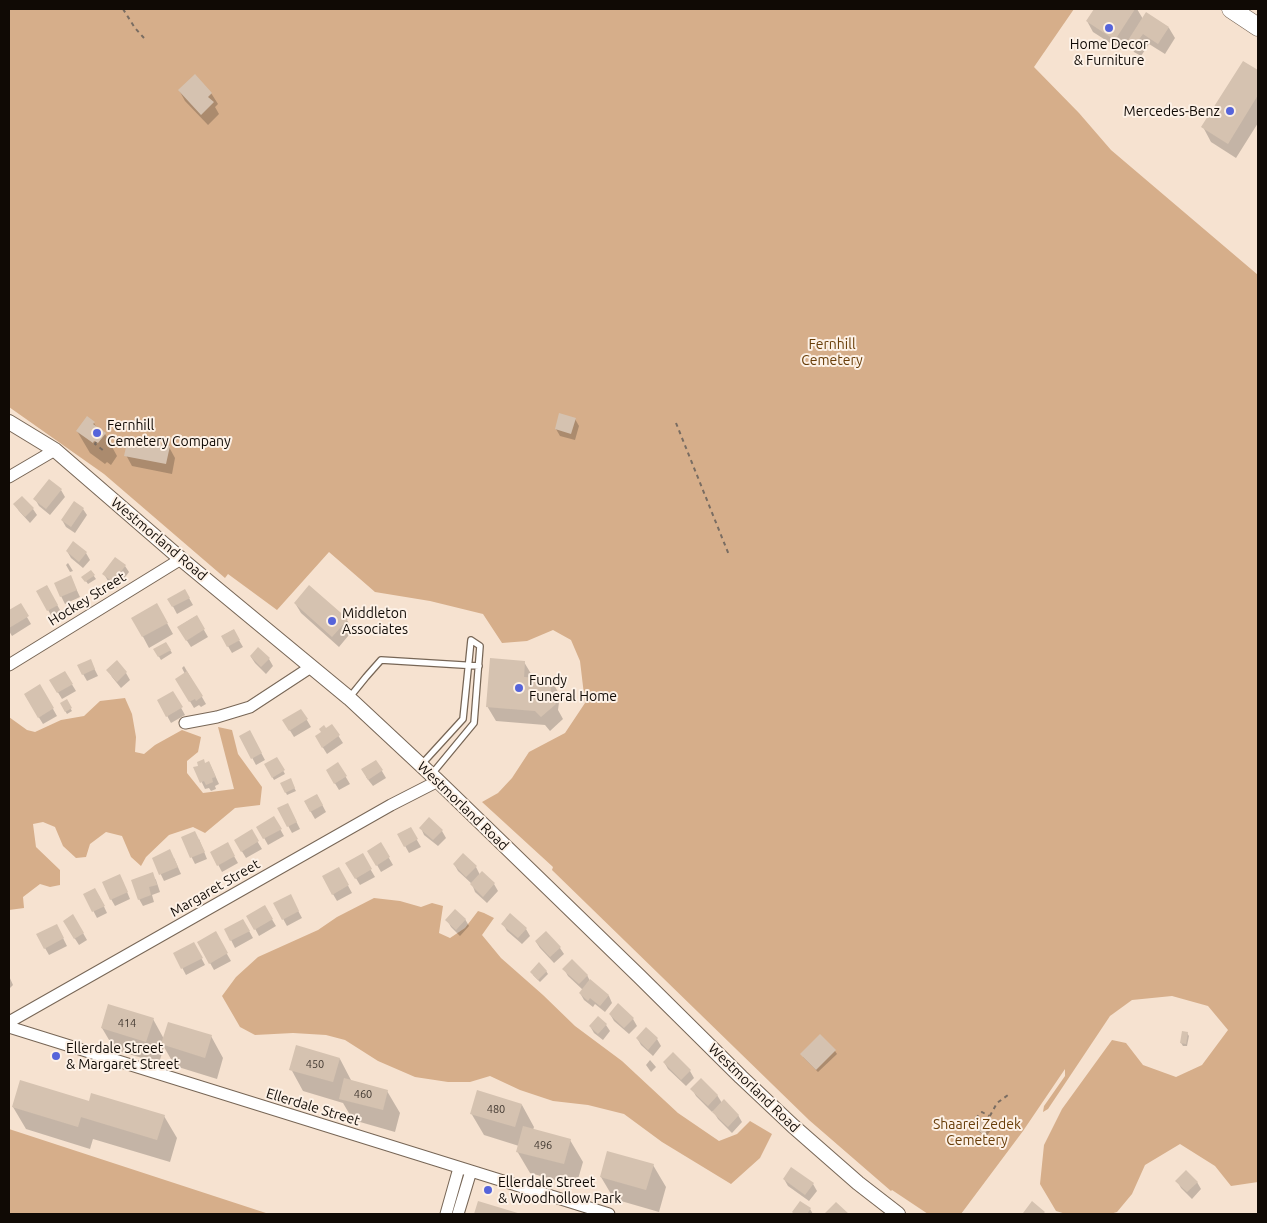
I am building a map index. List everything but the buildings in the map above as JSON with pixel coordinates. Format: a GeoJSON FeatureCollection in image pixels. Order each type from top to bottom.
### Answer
{"type":"FeatureCollection","features":[{"type":"Feature","properties":{"kind":"main road"},"geometry":{"type":"LineString","coordinates":[[1231,9],[1258,27]]}},
{"type":"Feature","properties":{"kind":"street","name":"Westmorland Road"},"geometry":{"type":"LineString","coordinates":[[9,422],[55,450],[180,559],[349,698],[435,778],[767,1102],[858,1183],[898,1214]]}},
{"type":"Feature","properties":{"kind":"street"},"geometry":{"type":"LineString","coordinates":[[9,477],[55,450]]}},
{"type":"Feature","properties":{"kind":"street","name":"Hockey Street"},"geometry":{"type":"LineString","coordinates":[[9,665],[180,559]]}},
{"type":"Feature","properties":{"kind":"street"},"geometry":{"type":"LineString","coordinates":[[185,723],[238,712],[250,707],[311,666]]}},
{"type":"Feature","properties":{"kind":"street","name":"Margaret Street"},"geometry":{"type":"LineString","coordinates":[[9,1022],[435,778]]}},
{"type":"Feature","properties":{"kind":"street","name":"Ellerdale Street"},"geometry":{"type":"LineString","coordinates":[[9,1027],[609,1214]]}},
{"type":"Feature","properties":{"kind":"street"},"geometry":{"type":"LineString","coordinates":[[446,1214],[460,1168]]}},
{"type":"Feature","properties":{"kind":"street"},"geometry":{"type":"LineString","coordinates":[[458,1214],[471,1171]]}},
{"type":"Feature","properties":{"kind":"lane"},"geometry":{"type":"LineString","coordinates":[[421,765],[463,719],[471,640],[480,646],[474,723],[435,778]]}},
{"type":"Feature","properties":{"kind":"lane"},"geometry":{"type":"LineString","coordinates":[[349,698],[382,660],[479,666]]}},
{"type":"Feature","properties":{"kind":"path"},"geometry":{"type":"LineString","coordinates":[[123,9],[144,38]]}},
{"type":"Feature","properties":{"kind":"path"},"geometry":{"type":"LineString","coordinates":[[676,423],[728,555]]}},
{"type":"Feature","properties":{"kind":"path"},"geometry":{"type":"LineString","coordinates":[[96,442],[95,444],[104,451]]}},
{"type":"Feature","properties":{"kind":"path"},"geometry":{"type":"LineString","coordinates":[[986,1123],[997,1103],[1008,1095]]}},
{"type":"Feature","properties":{"kind":"path"},"geometry":{"type":"LineString","coordinates":[[970,1124],[982,1112],[990,1117]]}},
{"type":"Feature","properties":{"kind":"green space","name":"Fernhill Cemetery"},"geometry":{"type":"Polygon","coordinates":[[[9,9],[1074,9],[1034,67],[1079,113],[1111,150],[1258,275],[1258,1182],[1231,1186],[1215,1166],[1180,1144],[1145,1165],[1132,1194],[1117,1212],[1110,1214],[1066,1214],[1056,1211],[1040,1184],[1044,1145],[1062,1109],[1112,1040],[1126,1043],[1143,1065],[1176,1077],[1202,1065],[1228,1030],[1208,1006],[1172,996],[1132,1000],[1110,1016],[1048,1109],[1043,1112],[1044,1106],[1065,1076],[1065,1069],[1023,1131],[961,1214],[928,1214],[891,1191],[809,1120],[552,870],[553,867],[482,802],[498,793],[512,778],[529,752],[565,733],[585,703],[580,661],[571,640],[553,630],[527,641],[502,643],[483,614],[430,601],[375,592],[329,552],[277,610],[228,574],[225,578],[104,474],[9,407],[9,9]]]}},
{"type":"Feature","properties":{"kind":"green space"},"geometry":{"type":"Polygon","coordinates":[[[125,698],[132,714],[136,737],[135,752],[144,754],[155,745],[182,730],[201,737],[198,752],[187,761],[187,773],[203,793],[234,789],[218,727],[232,730],[238,754],[262,787],[260,805],[235,808],[205,833],[193,827],[169,835],[146,857],[141,866],[131,857],[122,836],[106,832],[90,844],[86,857],[76,858],[63,846],[55,827],[43,822],[33,824],[36,847],[60,870],[60,885],[50,887],[40,884],[23,897],[24,908],[9,910],[9,717],[27,730],[35,732],[61,720],[84,716],[100,701],[125,698]]]}},
{"type":"Feature","properties":{"kind":"green space"},"geometry":{"type":"Polygon","coordinates":[[[374,898],[400,901],[421,907],[432,903],[443,906],[439,933],[450,938],[465,928],[478,911],[494,918],[482,935],[501,958],[575,1026],[622,1061],[678,1113],[719,1141],[737,1134],[750,1121],[772,1134],[760,1158],[731,1184],[662,1142],[624,1114],[588,1105],[553,1101],[520,1090],[490,1076],[470,1082],[448,1082],[415,1077],[378,1061],[345,1040],[326,1035],[293,1033],[255,1035],[240,1027],[222,996],[236,977],[258,957],[318,930],[337,917],[374,898]]]}},
{"type":"Feature","properties":{"kind":"green space"},"geometry":{"type":"Polygon","coordinates":[[[9,1129],[269,1214],[9,1214],[9,1129]]]}},
{"type":"Feature","properties":{"kind":"place","name":"Home Decor & Furniture"},"geometry":{"type":"Point","coordinates":[1109,28]}},
{"type":"Feature","properties":{"kind":"place","name":"Mercedes-Benz"},"geometry":{"type":"Point","coordinates":[1230,111]}},
{"type":"Feature","properties":{"kind":"place","name":"Fernhill Cemetery Company"},"geometry":{"type":"Point","coordinates":[97,433]}},
{"type":"Feature","properties":{"kind":"place","name":"Middleton Associates"},"geometry":{"type":"Point","coordinates":[332,621]}},
{"type":"Feature","properties":{"kind":"place","name":"Fundy Funeral Home"},"geometry":{"type":"Point","coordinates":[519,688]}},
{"type":"Feature","properties":{"kind":"place","name":"Ellerdale Street & Margaret Street"},"geometry":{"type":"Point","coordinates":[56,1056]}},
{"type":"Feature","properties":{"kind":"place","name":"Ellerdale Street & Woodhollow Park"},"geometry":{"type":"Point","coordinates":[488,1190]}},
{"type":"Feature","properties":{"kind":"park label","name":"Shaarei Zedek Cemetery"},"geometry":{"type":"Point","coordinates":[977,1132]}}]}
